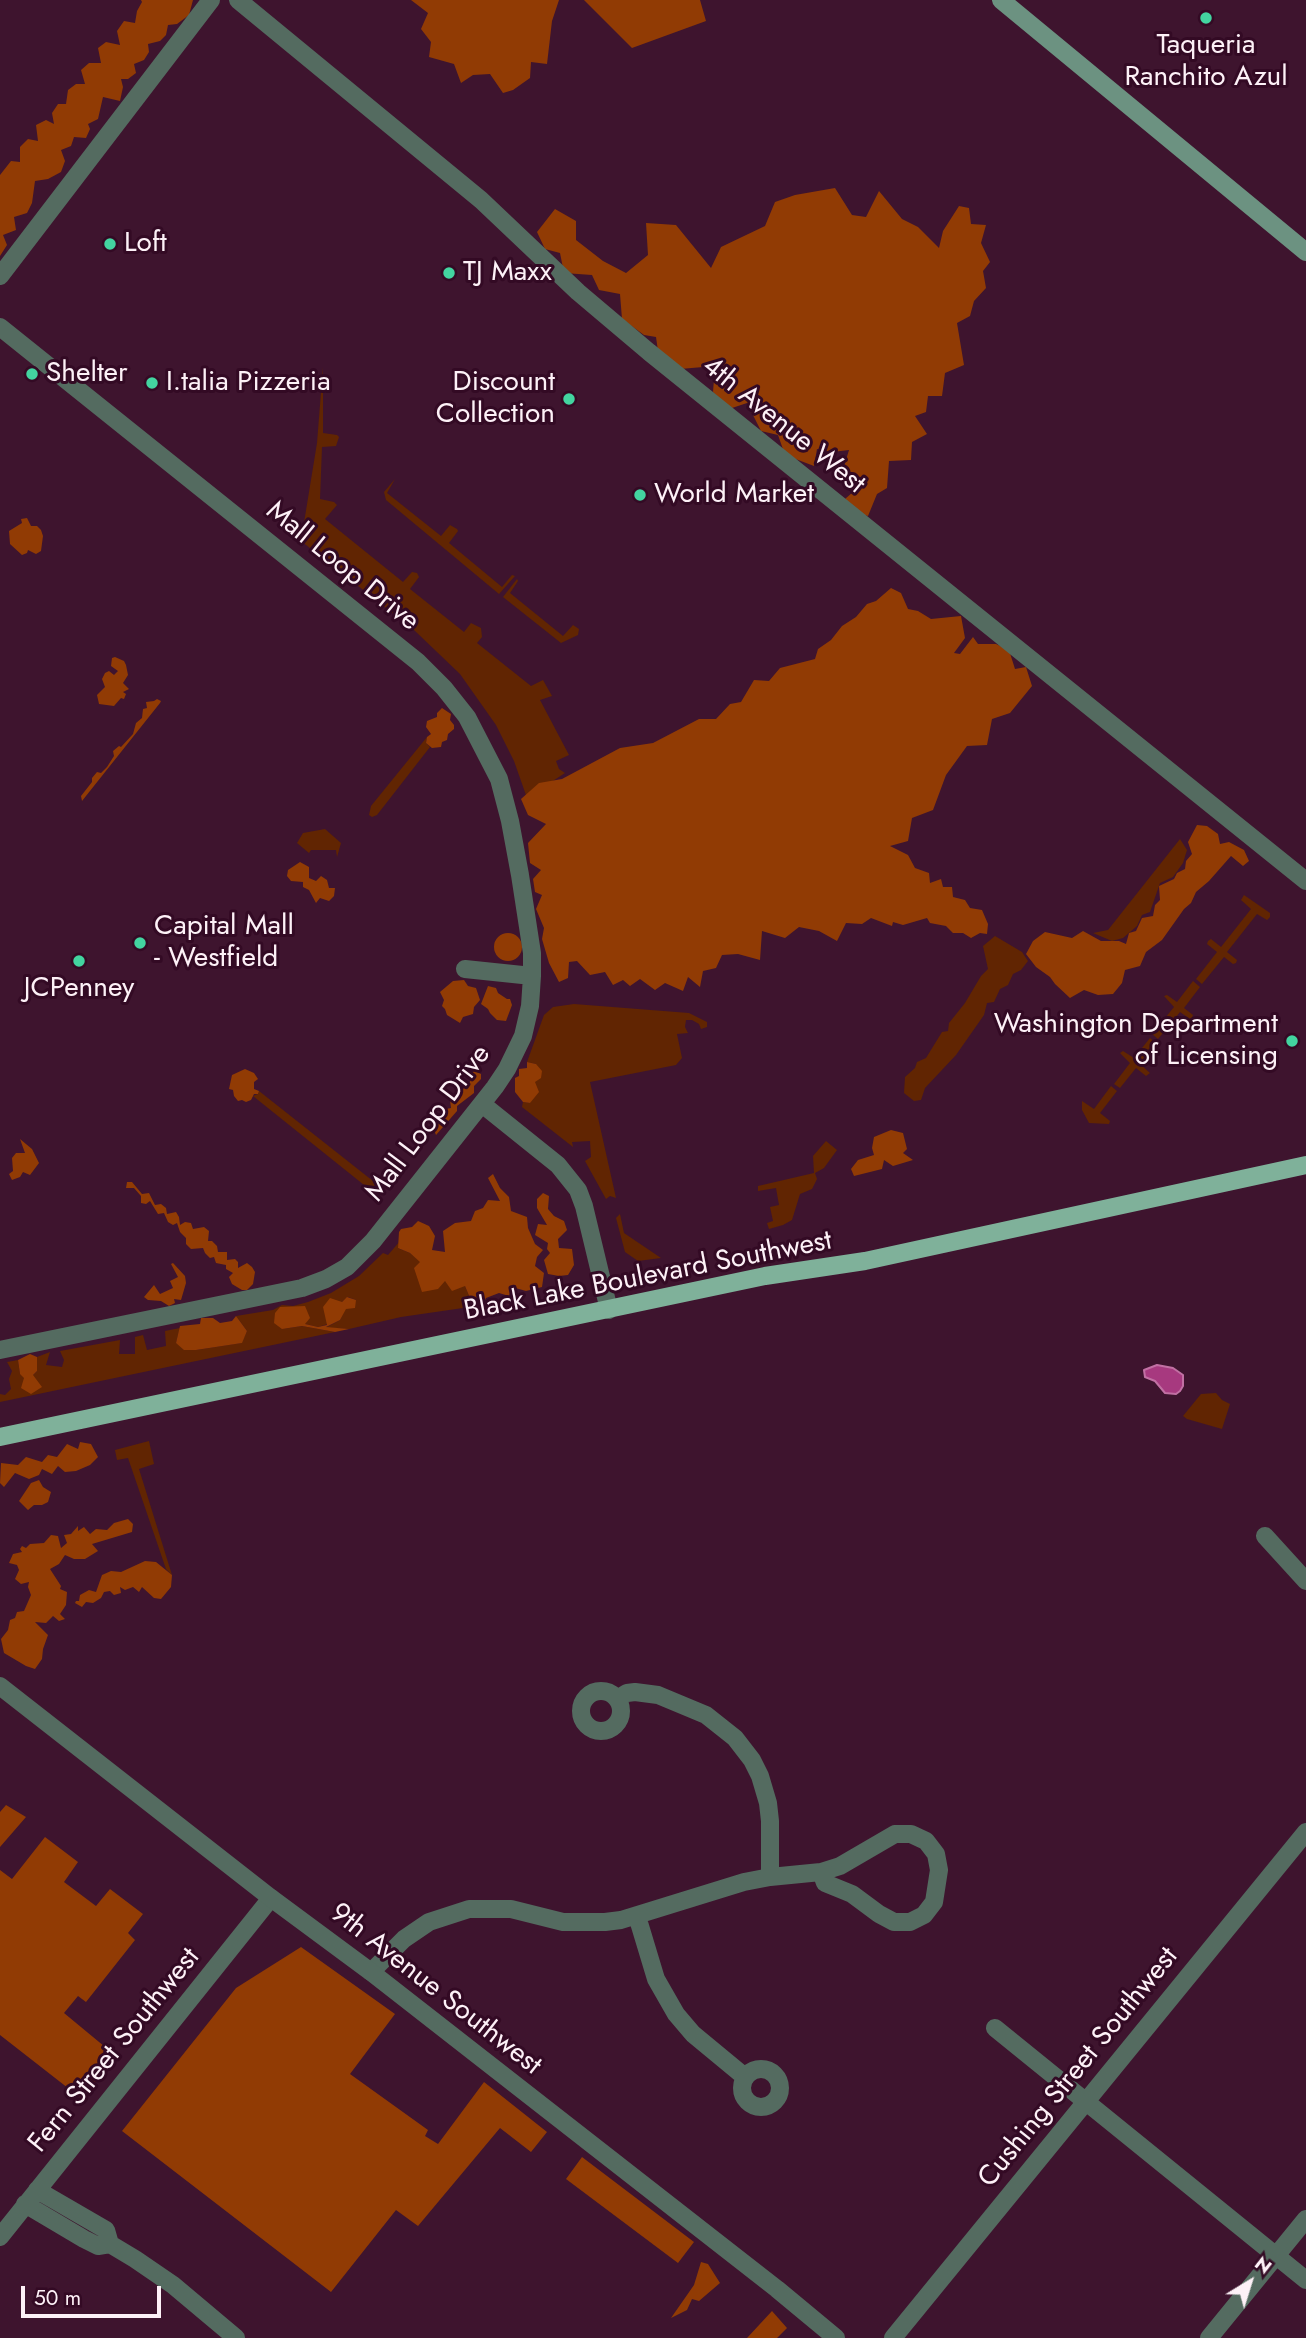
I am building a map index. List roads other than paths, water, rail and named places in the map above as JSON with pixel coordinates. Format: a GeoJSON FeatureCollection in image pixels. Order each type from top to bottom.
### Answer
{"type":"FeatureCollection","features":[{"type":"Feature","properties":{"kind":"main road"},"geometry":{"type":"LineString","coordinates":[[1001,0],[1306,251]]}},
{"type":"Feature","properties":{"kind":"main road","name":"Black Lake Boulevard Southwest"},"geometry":{"type":"LineString","coordinates":[[0,1437],[765,1276],[865,1261],[1306,1165]]}},
{"type":"Feature","properties":{"kind":"street"},"geometry":{"type":"LineString","coordinates":[[0,276],[211,0]]}},
{"type":"Feature","properties":{"kind":"street","name":"4th Avenue West"},"geometry":{"type":"LineString","coordinates":[[238,0],[481,200],[578,292],[649,352],[1306,881]]}},
{"type":"Feature","properties":{"kind":"street","name":"Mall Loop Drive"},"geometry":{"type":"LineString","coordinates":[[0,327],[412,656],[444,688],[467,717],[499,779],[510,821],[532,953],[530,1006],[523,1036],[507,1069],[365,1250],[347,1267],[302,1288],[0,1350]]}},
{"type":"Feature","properties":{"kind":"street"},"geometry":{"type":"LineString","coordinates":[[465,969],[532,976]]}},
{"type":"Feature","properties":{"kind":"street"},"geometry":{"type":"LineString","coordinates":[[482,1104],[558,1165],[578,1190],[609,1310]]}},
{"type":"Feature","properties":{"kind":"street"},"geometry":{"type":"LineString","coordinates":[[1265,1536],[1306,1581]]}},
{"type":"Feature","properties":{"kind":"street","name":"9th Avenue Southwest"},"geometry":{"type":"LineString","coordinates":[[0,1686],[271,1898],[371,1972],[836,2338]]}},
{"type":"Feature","properties":{"kind":"street"},"geometry":{"type":"LineString","coordinates":[[617,1699],[635,1692],[658,1695],[706,1714],[735,1738],[760,1776],[768,1802],[770,1877]]}},
{"type":"Feature","properties":{"kind":"street","name":"Cushing Street Southwest"},"geometry":{"type":"LineString","coordinates":[[893,2338],[1306,1832]]}},
{"type":"Feature","properties":{"kind":"street"},"geometry":{"type":"LineString","coordinates":[[371,1972],[404,1938],[429,1922],[469,1909],[512,1909],[579,1924],[621,1920],[744,1882],[821,1872],[840,1866],[895,1834],[911,1834],[926,1841],[936,1854],[939,1870],[934,1902],[925,1915],[910,1922],[894,1922],[879,1914],[852,1894],[825,1883],[821,1872]]}},
{"type":"Feature","properties":{"kind":"street","name":"Fern Street Southwest"},"geometry":{"type":"LineString","coordinates":[[0,2237],[271,1898]]}},
{"type":"Feature","properties":{"kind":"street"},"geometry":{"type":"LineString","coordinates":[[637,1916],[656,1979],[676,2014],[693,2034],[745,2077]]}},
{"type":"Feature","properties":{"kind":"street"},"geometry":{"type":"LineString","coordinates":[[995,2028],[1306,2280]]}},
{"type":"Feature","properties":{"kind":"street"},"geometry":{"type":"LineString","coordinates":[[31,2197],[76,2212],[106,2230],[110,2244],[173,2285],[236,2338]]}},
{"type":"Feature","properties":{"kind":"street"},"geometry":{"type":"LineString","coordinates":[[31,2197],[66,2229],[98,2246],[110,2244]]}},
{"type":"Feature","properties":{"kind":"street"},"geometry":{"type":"LineString","coordinates":[[66,2229],[76,2212]]}},
{"type":"Feature","properties":{"kind":"street"},"geometry":{"type":"LineString","coordinates":[[1209,2338],[1306,2219]]}},
{"type":"Feature","properties":{"kind":"place","name":"Taqueria Ranchito Azul"},"geometry":{"type":"Point","coordinates":[1206,18]}},
{"type":"Feature","properties":{"kind":"place","name":"Loft"},"geometry":{"type":"Point","coordinates":[110,244]}},
{"type":"Feature","properties":{"kind":"place","name":"TJ Maxx"},"geometry":{"type":"Point","coordinates":[449,273]}},
{"type":"Feature","properties":{"kind":"place","name":"Shelter"},"geometry":{"type":"Point","coordinates":[32,374]}},
{"type":"Feature","properties":{"kind":"place","name":"I.talia Pizzeria"},"geometry":{"type":"Point","coordinates":[152,383]}},
{"type":"Feature","properties":{"kind":"place","name":"Discount Collection"},"geometry":{"type":"Point","coordinates":[569,399]}},
{"type":"Feature","properties":{"kind":"place","name":"World Market"},"geometry":{"type":"Point","coordinates":[640,495]}},
{"type":"Feature","properties":{"kind":"place","name":"Capital Mall - Westfield"},"geometry":{"type":"Point","coordinates":[140,943]}},
{"type":"Feature","properties":{"kind":"place","name":"JCPenney"},"geometry":{"type":"Point","coordinates":[79,961]}},
{"type":"Feature","properties":{"kind":"place","name":"Washington Department of Licensing"},"geometry":{"type":"Point","coordinates":[1292,1041]}}]}
